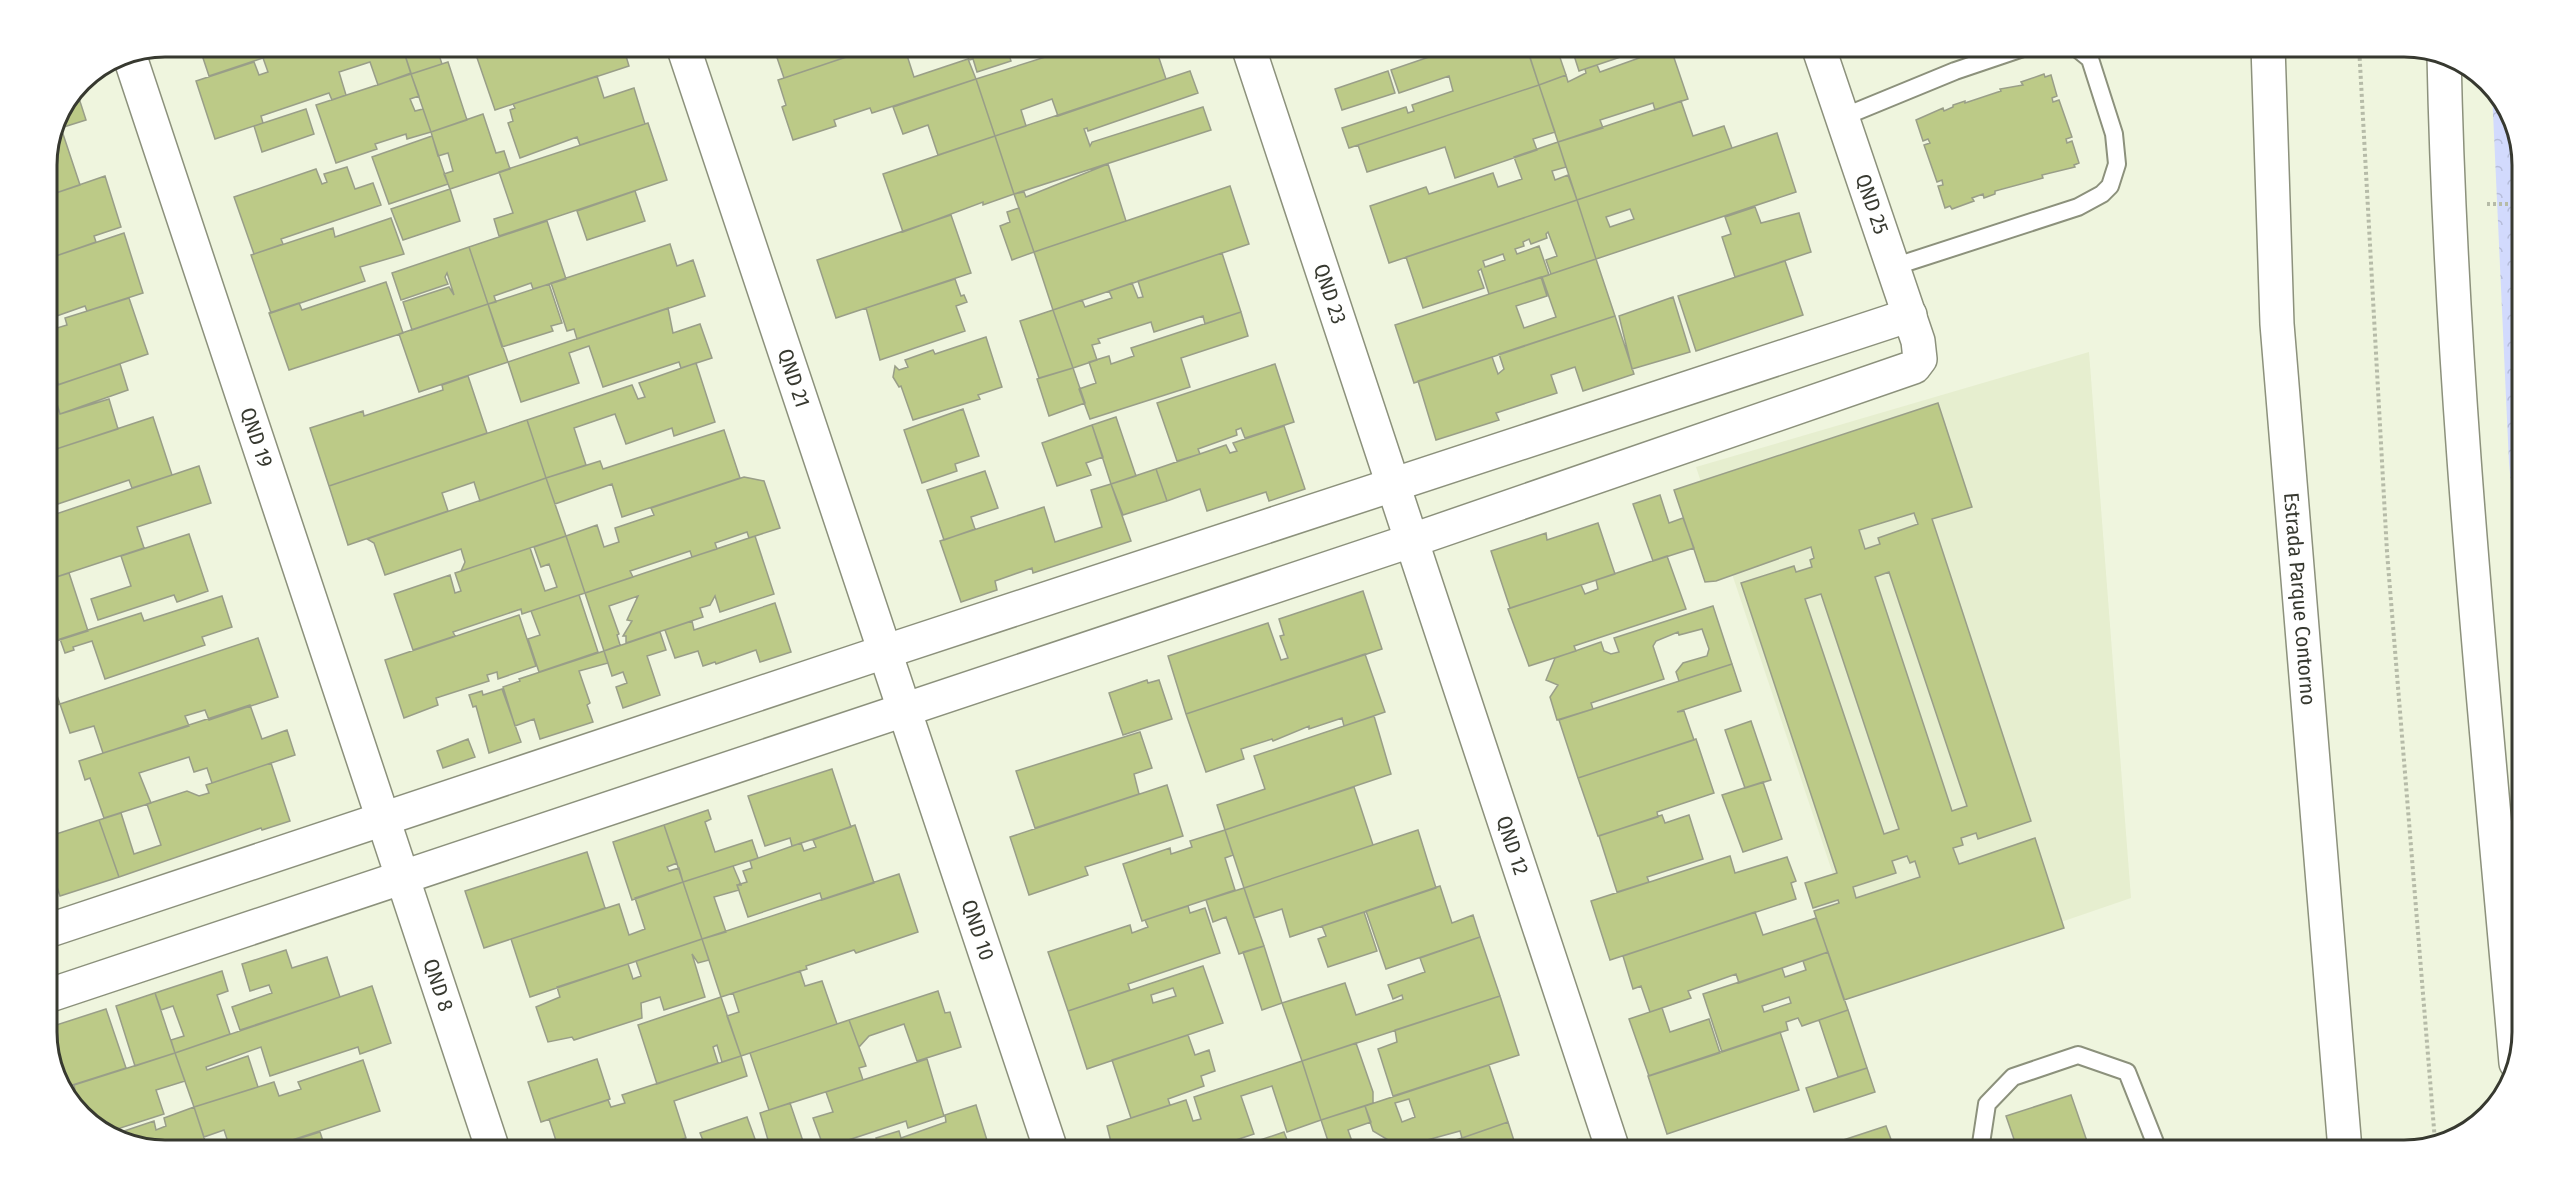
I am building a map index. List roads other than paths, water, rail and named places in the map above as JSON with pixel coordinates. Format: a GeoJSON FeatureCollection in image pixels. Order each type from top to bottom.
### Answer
{"type":"FeatureCollection","features":[{"type":"Feature","properties":{"kind":"main road","name":"QND 21"},"geometry":{"type":"LineString","coordinates":[[687,57],[903,710]]}},
{"type":"Feature","properties":{"kind":"main road","name":"QND 23"},"geometry":{"type":"LineString","coordinates":[[1252,57],[1410,541]]}},
{"type":"Feature","properties":{"kind":"main road","name":"QND 25"},"geometry":{"type":"LineString","coordinates":[[1410,541],[1879,381],[1920,362],[1920,348],[1910,315],[1822,57]]}},
{"type":"Feature","properties":{"kind":"main road","name":"Estrada Parque Contorno"},"geometry":{"type":"LineString","coordinates":[[2268,57],[2277,324],[2344,1140]]}},
{"type":"Feature","properties":{"kind":"main road","name":"QND 19"},"geometry":{"type":"LineString","coordinates":[[132,63],[384,819]]}},
{"type":"Feature","properties":{"kind":"main road"},"geometry":{"type":"LineString","coordinates":[[2444,65],[2447,204],[2458,398],[2512,1017]]}},
{"type":"Feature","properties":{"kind":"main road"},"geometry":{"type":"LineString","coordinates":[[57,928],[884,652],[1910,315]]}},
{"type":"Feature","properties":{"kind":"main road"},"geometry":{"type":"LineString","coordinates":[[57,993],[1410,541]]}},
{"type":"Feature","properties":{"kind":"main road","name":"QND 12"},"geometry":{"type":"LineString","coordinates":[[1410,541],[1610,1140]]}},
{"type":"Feature","properties":{"kind":"main road","name":"QND 10"},"geometry":{"type":"LineString","coordinates":[[903,710],[1048,1140]]}},
{"type":"Feature","properties":{"kind":"main road","name":"QND 8"},"geometry":{"type":"LineString","coordinates":[[384,819],[490,1140]]}},
{"type":"Feature","properties":{"kind":"lane"},"geometry":{"type":"LineString","coordinates":[[1842,117],[1955,71],[1996,57]]}},
{"type":"Feature","properties":{"kind":"lane"},"geometry":{"type":"LineString","coordinates":[[1893,267],[2078,207],[2102,194],[2110,186],[2117,164],[2114,134],[2088,57]]}},
{"type":"Feature","properties":{"kind":"lane"},"geometry":{"type":"LineString","coordinates":[[1982,1140],[1988,1104],[2013,1077],[2078,1055],[2127,1072],[2154,1140]]}}]}
